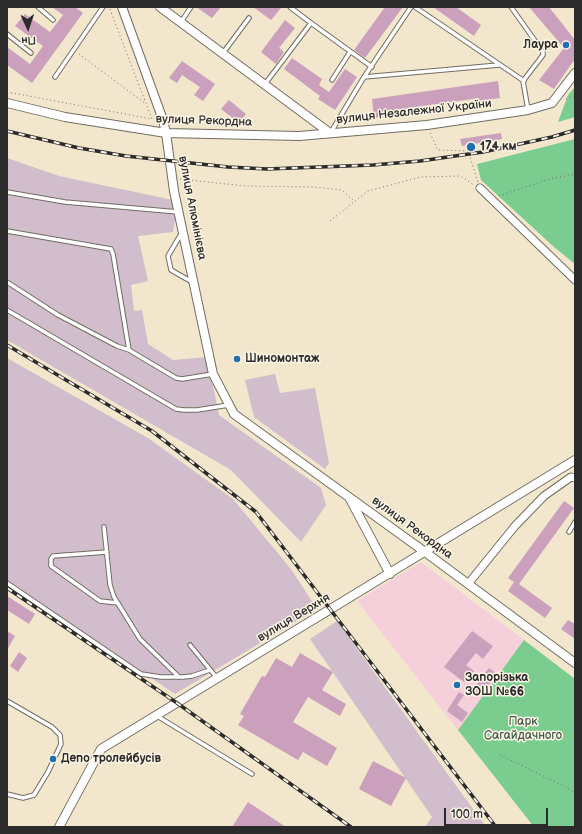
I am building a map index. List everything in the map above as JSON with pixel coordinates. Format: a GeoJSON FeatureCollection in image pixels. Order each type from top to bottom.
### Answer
{"type":"FeatureCollection","features":[{"type":"Feature","properties":{"kind":"street","name":"вулиця Алюмінієва"},"geometry":{"type":"LineString","coordinates":[[122,7],[163,120],[179,212],[213,374],[234,414]]}},
{"type":"Feature","properties":{"kind":"street","name":"вулиця Незалежної України"},"geometry":{"type":"LineString","coordinates":[[160,7],[330,133],[427,125],[528,110],[552,103],[575,73]]}},
{"type":"Feature","properties":{"kind":"street","name":"вулиця Рекордна"},"geometry":{"type":"LineString","coordinates":[[7,103],[65,117],[166,133],[299,136],[330,133]]}},
{"type":"Feature","properties":{"kind":"street"},"geometry":{"type":"LineString","coordinates":[[480,188],[575,280]]}},
{"type":"Feature","properties":{"kind":"street","name":"вулиця Рекордна"},"geometry":{"type":"LineString","coordinates":[[234,414],[575,663]]}},
{"type":"Feature","properties":{"kind":"street","name":"вулиця Верхня"},"geometry":{"type":"LineString","coordinates":[[59,827],[101,749],[575,460]]}},
{"type":"Feature","properties":{"kind":"street"},"geometry":{"type":"LineString","coordinates":[[468,584],[515,526],[544,496],[571,477],[575,478]]}},
{"type":"Feature","properties":{"kind":"street"},"geometry":{"type":"LineString","coordinates":[[348,497],[390,574]]}},
{"type":"Feature","properties":{"kind":"lane"},"geometry":{"type":"LineString","coordinates":[[38,7],[54,20]]}},
{"type":"Feature","properties":{"kind":"lane"},"geometry":{"type":"LineString","coordinates":[[55,77],[103,7]]}},
{"type":"Feature","properties":{"kind":"lane"},"geometry":{"type":"LineString","coordinates":[[181,22],[191,7]]}},
{"type":"Feature","properties":{"kind":"lane"},"geometry":{"type":"LineString","coordinates":[[290,7],[372,67]]}},
{"type":"Feature","properties":{"kind":"lane"},"geometry":{"type":"LineString","coordinates":[[330,133],[364,77],[411,7]]}},
{"type":"Feature","properties":{"kind":"lane"},"geometry":{"type":"LineString","coordinates":[[415,7],[524,81]]}},
{"type":"Feature","properties":{"kind":"lane"},"geometry":{"type":"LineString","coordinates":[[511,7],[543,52],[543,55],[524,81],[528,110]]}},
{"type":"Feature","properties":{"kind":"lane"},"geometry":{"type":"LineString","coordinates":[[223,53],[249,18]]}},
{"type":"Feature","properties":{"kind":"lane"},"geometry":{"type":"LineString","coordinates":[[265,84],[311,23]]}},
{"type":"Feature","properties":{"kind":"lane"},"geometry":{"type":"LineString","coordinates":[[7,34],[31,53]]}},
{"type":"Feature","properties":{"kind":"lane"},"geometry":{"type":"LineString","coordinates":[[332,80],[350,52]]}},
{"type":"Feature","properties":{"kind":"lane"},"geometry":{"type":"LineString","coordinates":[[364,77],[500,65]]}},
{"type":"Feature","properties":{"kind":"lane"},"geometry":{"type":"LineString","coordinates":[[7,192],[65,202],[179,212]]}},
{"type":"Feature","properties":{"kind":"lane"},"geometry":{"type":"LineString","coordinates":[[7,231],[110,249],[113,254],[129,350]]}},
{"type":"Feature","properties":{"kind":"lane"},"geometry":{"type":"LineString","coordinates":[[183,231],[168,256],[171,270],[194,284]]}},
{"type":"Feature","properties":{"kind":"lane"},"geometry":{"type":"LineString","coordinates":[[7,282],[58,315],[117,346],[129,350],[176,378],[182,379],[213,374]]}},
{"type":"Feature","properties":{"kind":"lane"},"geometry":{"type":"LineString","coordinates":[[7,310],[176,409],[197,410],[230,405]]}},
{"type":"Feature","properties":{"kind":"lane"},"geometry":{"type":"LineString","coordinates":[[569,532],[575,522]]}},
{"type":"Feature","properties":{"kind":"lane"},"geometry":{"type":"LineString","coordinates":[[104,527],[110,585],[118,603],[140,640],[179,677]]}},
{"type":"Feature","properties":{"kind":"lane"},"geometry":{"type":"LineString","coordinates":[[107,552],[53,556],[51,559],[51,566],[100,601],[118,603]]}},
{"type":"Feature","properties":{"kind":"lane"},"geometry":{"type":"LineString","coordinates":[[7,583],[141,674],[179,677],[192,676],[210,670]]}},
{"type":"Feature","properties":{"kind":"lane"},"geometry":{"type":"LineString","coordinates":[[190,645],[217,678]]}},
{"type":"Feature","properties":{"kind":"lane"},"geometry":{"type":"LineString","coordinates":[[7,701],[52,727],[60,735],[61,744],[48,772],[34,795],[23,798],[7,794]]}},
{"type":"Feature","properties":{"kind":"lane"},"geometry":{"type":"LineString","coordinates":[[156,716],[252,774]]}},
{"type":"Feature","properties":{"kind":"path"},"geometry":{"type":"LineString","coordinates":[[7,92],[152,119],[109,7]]}},
{"type":"Feature","properties":{"kind":"path"},"geometry":{"type":"LineString","coordinates":[[80,54],[147,105]]}},
{"type":"Feature","properties":{"kind":"path"},"geometry":{"type":"LineString","coordinates":[[427,125],[438,150],[468,152],[480,188]]}},
{"type":"Feature","properties":{"kind":"path"},"geometry":{"type":"LineString","coordinates":[[491,199],[550,179],[575,174]]}},
{"type":"Feature","properties":{"kind":"path"},"geometry":{"type":"LineString","coordinates":[[172,176],[183,180],[245,186],[313,187],[342,190],[354,202]]}},
{"type":"Feature","properties":{"kind":"path"},"geometry":{"type":"LineString","coordinates":[[330,221],[368,192],[421,177],[460,176],[480,188]]}},
{"type":"Feature","properties":{"kind":"path"},"geometry":{"type":"LineString","coordinates":[[500,755],[575,792]]}},
{"type":"Feature","properties":{"kind":"shaded area"},"geometry":{"type":"Polygon","coordinates":[[[7,158],[59,176],[173,200],[176,214],[173,232],[138,236],[148,281],[131,285],[134,311],[142,310],[148,344],[173,360],[207,357],[219,415],[321,488],[326,505],[301,542],[231,470],[7,340],[7,158]]]}},
{"type":"Feature","properties":{"kind":"shaded area"},"geometry":{"type":"Polygon","coordinates":[[[7,358],[148,438],[233,499],[291,569],[317,609],[175,694],[7,581],[7,358]]]}},
{"type":"Feature","properties":{"kind":"shaded area"},"geometry":{"type":"Polygon","coordinates":[[[275,374],[280,393],[315,388],[329,463],[325,469],[254,417],[245,380],[275,374]]]}},
{"type":"Feature","properties":{"kind":"shaded area","name":"Запорізька ЗОШ №66"},"geometry":{"type":"Polygon","coordinates":[[[421,562],[524,640],[458,730],[357,601],[421,562]]]}},
{"type":"Feature","properties":{"kind":"shaded area"},"geometry":{"type":"Polygon","coordinates":[[[337,621],[486,827],[425,827],[432,817],[310,639],[337,621]]]}},
{"type":"Feature","properties":{"kind":"green space"},"geometry":{"type":"Polygon","coordinates":[[[575,87],[575,117],[558,122],[568,95],[575,87]]]}},
{"type":"Feature","properties":{"kind":"green space"},"geometry":{"type":"Polygon","coordinates":[[[575,139],[575,264],[554,247],[481,180],[477,164],[575,139]]]}},
{"type":"Feature","properties":{"kind":"green space","name":"Парк Сагайдачного"},"geometry":{"type":"Polygon","coordinates":[[[524,640],[575,679],[575,827],[534,827],[458,730],[524,640]]]}},
{"type":"Feature","properties":{"kind":"building"},"geometry":{"type":"Polygon","coordinates":[[[52,7],[75,7],[83,13],[32,83],[7,65],[7,47],[30,64],[43,46],[15,26],[25,14],[50,32],[63,15],[52,7]]]}},
{"type":"Feature","properties":{"kind":"building"},"geometry":{"type":"Polygon","coordinates":[[[196,7],[221,7],[212,18],[196,7]]]}},
{"type":"Feature","properties":{"kind":"building"},"geometry":{"type":"Polygon","coordinates":[[[253,7],[282,7],[271,20],[253,7]]]}},
{"type":"Feature","properties":{"kind":"building"},"geometry":{"type":"Polygon","coordinates":[[[385,7],[403,7],[365,58],[354,50],[385,7]]]}},
{"type":"Feature","properties":{"kind":"building"},"geometry":{"type":"Polygon","coordinates":[[[433,7],[456,7],[481,25],[474,36],[433,7]]]}},
{"type":"Feature","properties":{"kind":"building"},"geometry":{"type":"Polygon","coordinates":[[[529,7],[549,7],[575,40],[575,59],[554,89],[539,80],[564,48],[529,7]]]}},
{"type":"Feature","properties":{"kind":"building"},"geometry":{"type":"Polygon","coordinates":[[[285,20],[295,28],[279,48],[284,52],[276,64],[261,52],[285,20]]]}},
{"type":"Feature","properties":{"kind":"building"},"geometry":{"type":"Polygon","coordinates":[[[292,58],[322,79],[319,85],[329,92],[345,69],[357,77],[335,110],[318,99],[320,96],[284,69],[292,58]]]}},
{"type":"Feature","properties":{"kind":"building"},"geometry":{"type":"Polygon","coordinates":[[[182,61],[215,84],[203,101],[194,95],[200,87],[182,75],[177,83],[169,78],[182,61]]]}},
{"type":"Feature","properties":{"kind":"building"},"geometry":{"type":"Polygon","coordinates":[[[498,81],[500,98],[479,101],[479,98],[395,110],[396,115],[374,118],[372,99],[498,81]]]}},
{"type":"Feature","properties":{"kind":"building"},"geometry":{"type":"Polygon","coordinates":[[[229,100],[246,114],[239,123],[221,109],[229,100]]]}},
{"type":"Feature","properties":{"kind":"building"},"geometry":{"type":"Polygon","coordinates":[[[501,133],[502,139],[462,146],[460,139],[501,133]]]}},
{"type":"Feature","properties":{"kind":"building"},"geometry":{"type":"Polygon","coordinates":[[[564,501],[574,508],[519,584],[552,608],[545,618],[508,591],[514,582],[508,578],[564,501]]]}},
{"type":"Feature","properties":{"kind":"building"},"geometry":{"type":"Polygon","coordinates":[[[7,596],[35,614],[29,624],[7,610],[7,596]]]}},
{"type":"Feature","properties":{"kind":"building"},"geometry":{"type":"Polygon","coordinates":[[[568,620],[575,624],[575,639],[561,629],[568,620]]]}},
{"type":"Feature","properties":{"kind":"building"},"geometry":{"type":"Polygon","coordinates":[[[7,631],[15,636],[7,650],[7,631]]]}},
{"type":"Feature","properties":{"kind":"building"},"geometry":{"type":"Polygon","coordinates":[[[472,631],[493,646],[483,659],[476,653],[466,665],[474,671],[464,682],[444,667],[472,631]]]}},
{"type":"Feature","properties":{"kind":"building"},"geometry":{"type":"Polygon","coordinates":[[[19,652],[27,658],[18,672],[10,666],[19,652]]]}},
{"type":"Feature","properties":{"kind":"building"},"geometry":{"type":"Polygon","coordinates":[[[300,653],[333,672],[322,690],[346,704],[340,716],[308,697],[293,722],[337,748],[327,766],[303,752],[298,760],[238,725],[244,716],[240,714],[262,676],[265,677],[276,658],[292,667],[300,653]]]}},
{"type":"Feature","properties":{"kind":"building"},"geometry":{"type":"Polygon","coordinates":[[[489,668],[497,674],[481,695],[473,689],[489,668]]]}},
{"type":"Feature","properties":{"kind":"building"},"geometry":{"type":"Polygon","coordinates":[[[459,692],[464,695],[457,705],[468,713],[462,722],[447,711],[459,692]]]}},
{"type":"Feature","properties":{"kind":"building"},"geometry":{"type":"Polygon","coordinates":[[[373,761],[406,778],[391,806],[359,789],[373,761]]]}},
{"type":"Feature","properties":{"kind":"building"},"geometry":{"type":"Polygon","coordinates":[[[248,802],[286,827],[232,827],[248,802]]]}},
{"type":"Feature","properties":{"kind":"railway"},"geometry":{"type":"LineString","coordinates":[[7,131],[79,148],[126,156],[228,167],[267,169],[373,165],[420,161],[483,152],[552,137],[575,130]]}},
{"type":"Feature","properties":{"kind":"railway"},"geometry":{"type":"LineString","coordinates":[[7,345],[152,431],[256,512],[496,827]]}},
{"type":"Feature","properties":{"kind":"railway"},"geometry":{"type":"LineString","coordinates":[[7,588],[177,703],[351,827]]}},
{"type":"Feature","properties":{"kind":"place","name":"Лаура"},"geometry":{"type":"Point","coordinates":[566,45]}},
{"type":"Feature","properties":{"kind":"place","name":"174 км"},"geometry":{"type":"Point","coordinates":[471,147]}},
{"type":"Feature","properties":{"kind":"place","name":"Шиномонтаж"},"geometry":{"type":"Point","coordinates":[237,359]}},
{"type":"Feature","properties":{"kind":"place","name":"Запорізька ЗОШ №66"},"geometry":{"type":"Point","coordinates":[457,685]}},
{"type":"Feature","properties":{"kind":"place","name":"Депо тролейбусів"},"geometry":{"type":"Point","coordinates":[53,759]}}]}
